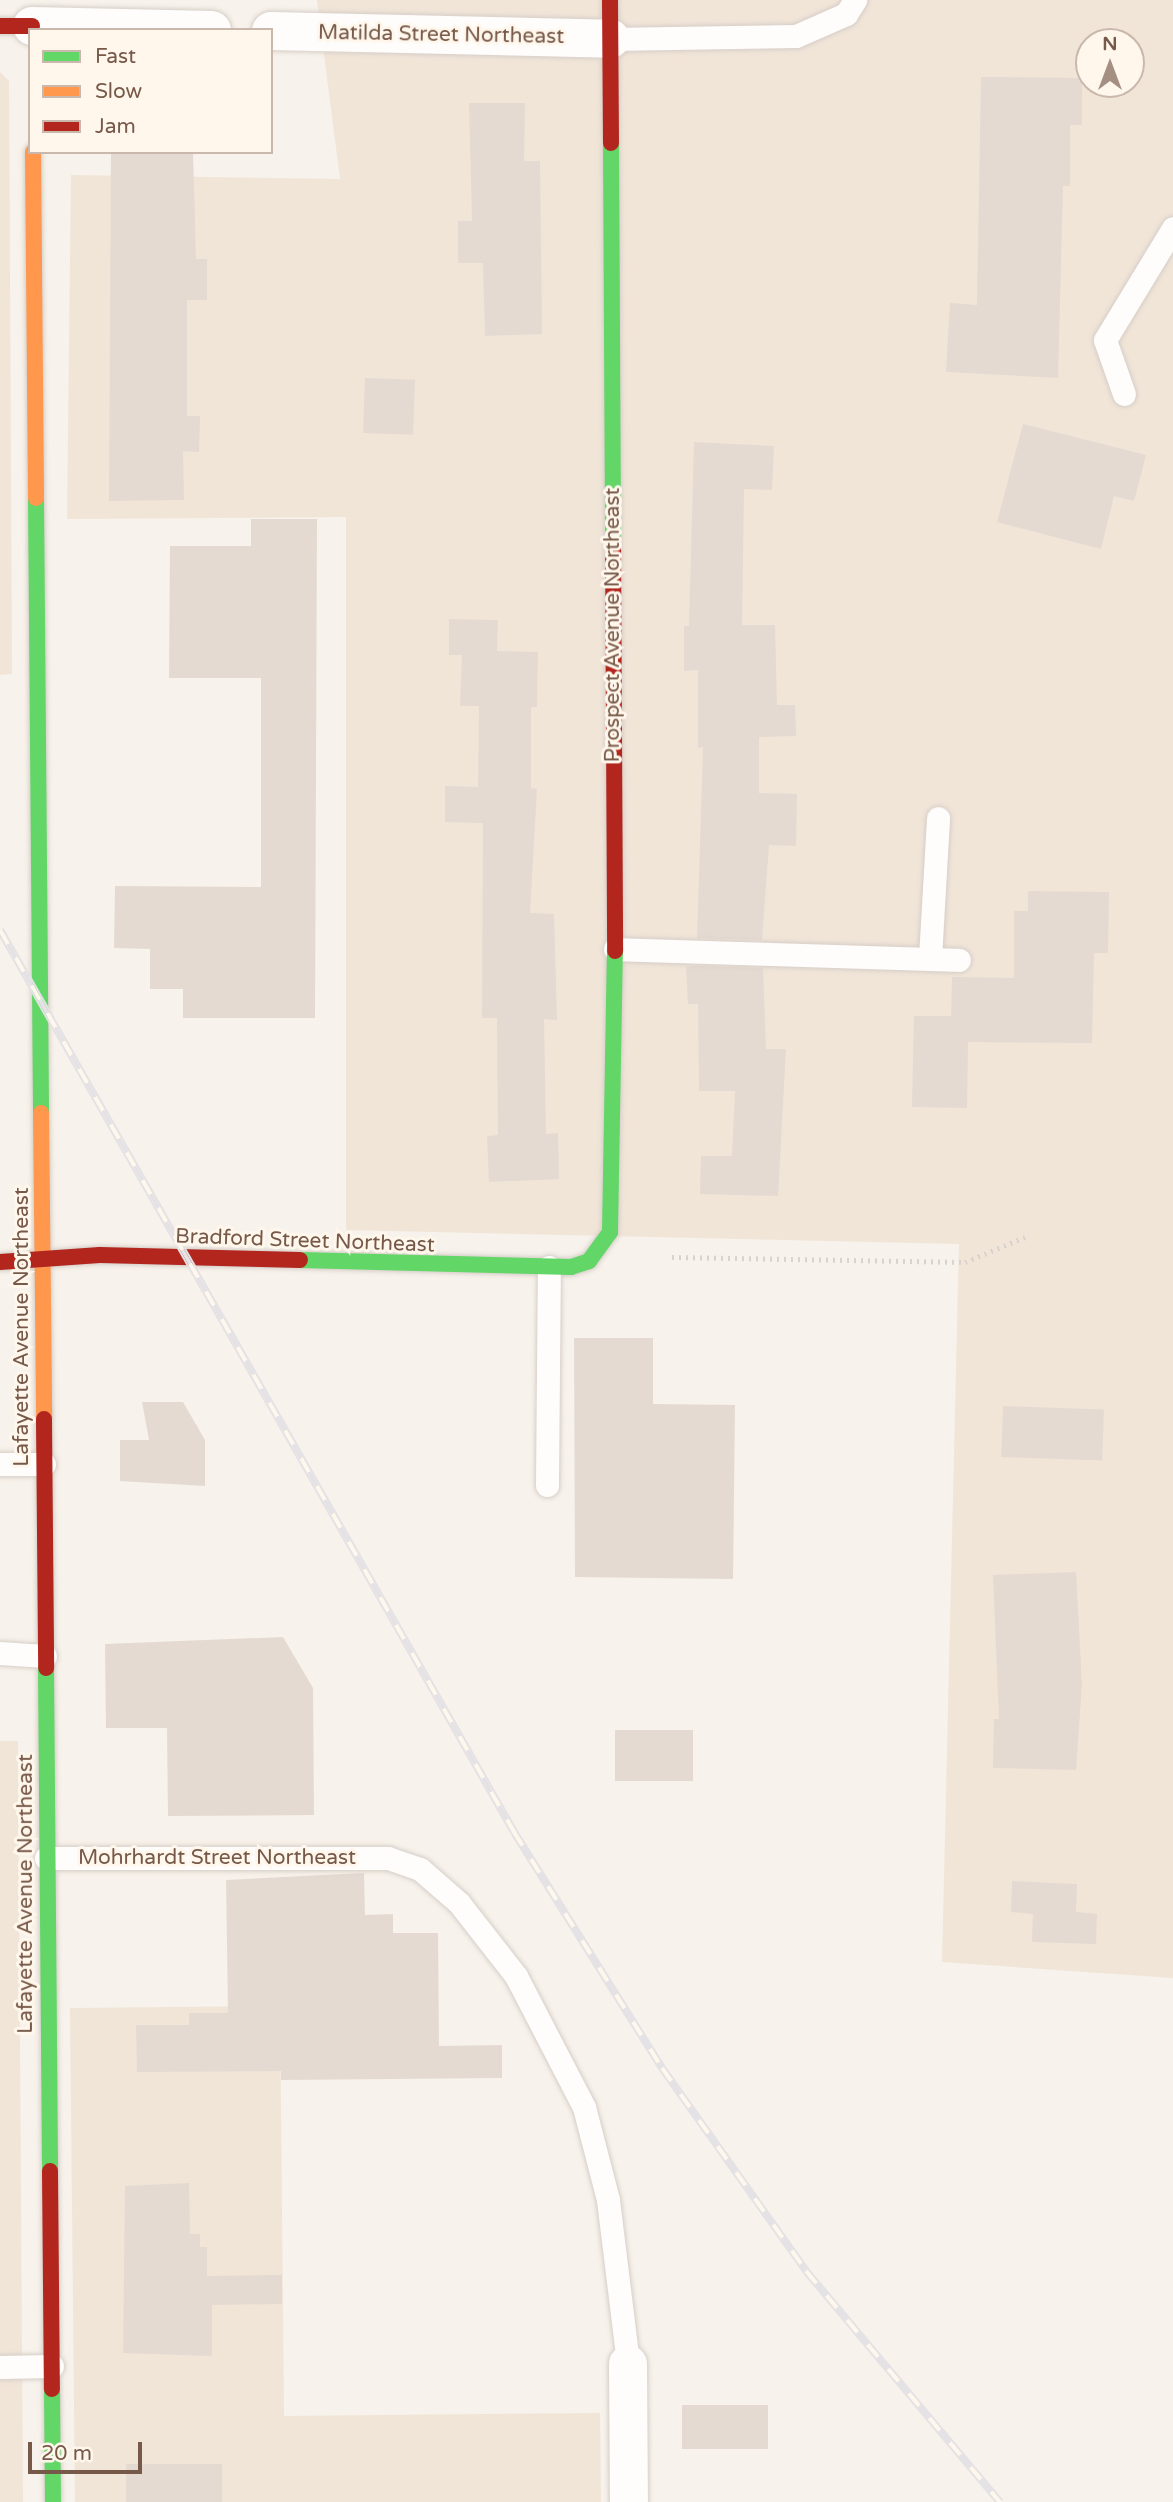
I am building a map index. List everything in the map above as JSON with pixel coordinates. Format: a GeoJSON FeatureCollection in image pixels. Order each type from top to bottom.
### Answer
{"type":"FeatureCollection","features":[{"type":"Feature","properties":{"kind":"street","name":"Prospect Avenue Northeast"},"geometry":{"type":"LineString","coordinates":[[603,1247],[615,1215],[610,0]]}},
{"type":"Feature","properties":{"kind":"street"},"geometry":{"type":"LineString","coordinates":[[24,24],[149,28]]}},
{"type":"Feature","properties":{"kind":"street","name":"Matilda Street Northeast"},"geometry":{"type":"LineString","coordinates":[[273,31],[611,39]]}},
{"type":"Feature","properties":{"kind":"street","name":"Lafayette Avenue Northeast"},"geometry":{"type":"LineString","coordinates":[[33,154],[53,2502]]}},
{"type":"Feature","properties":{"kind":"street","name":"Bradford Street Northeast"},"geometry":{"type":"LineString","coordinates":[[0,1262],[100,1255],[549,1268],[589,1261],[603,1247]]}},
{"type":"Feature","properties":{"kind":"street"},"geometry":{"type":"LineString","coordinates":[[628,2364],[629,2502]]}},
{"type":"Feature","properties":{"kind":"lane"},"geometry":{"type":"LineString","coordinates":[[611,39],[796,36],[846,14],[855,0]]}},
{"type":"Feature","properties":{"kind":"lane"},"geometry":{"type":"LineString","coordinates":[[1124,394],[1105,340],[1173,228]]}},
{"type":"Feature","properties":{"kind":"lane"},"geometry":{"type":"LineString","coordinates":[[930,958],[939,818]]}},
{"type":"Feature","properties":{"kind":"lane"},"geometry":{"type":"LineString","coordinates":[[615,950],[959,960]]}},
{"type":"Feature","properties":{"kind":"lane"},"geometry":{"type":"LineString","coordinates":[[547,1485],[549,1268]]}},
{"type":"Feature","properties":{"kind":"lane"},"geometry":{"type":"LineString","coordinates":[[0,1464],[44,1464]]}},
{"type":"Feature","properties":{"kind":"lane"},"geometry":{"type":"LineString","coordinates":[[0,1653],[45,1656]]}},
{"type":"Feature","properties":{"kind":"lane","name":"Mohrhardt Street Northeast"},"geometry":{"type":"LineString","coordinates":[[46,1858],[388,1858],[419,1869],[459,1903],[516,1976],[564,2060],[598,2151],[628,2364]]}},
{"type":"Feature","properties":{"kind":"lane"},"geometry":{"type":"LineString","coordinates":[[0,2367],[52,2366]]}},
{"type":"Feature","properties":{"kind":"path"},"geometry":{"type":"LineString","coordinates":[[673,1257],[965,1262],[1025,1237]]}},
{"type":"Feature","properties":{"kind":"shaded area"},"geometry":{"type":"Polygon","coordinates":[[[317,0],[1173,0],[1173,1978],[942,1962],[959,1244],[346,1230],[346,517],[67,519],[71,175],[340,179],[317,0]]]}},
{"type":"Feature","properties":{"kind":"shaded area"},"geometry":{"type":"Polygon","coordinates":[[[0,72],[9,81],[12,674],[0,675],[0,72]]]}},
{"type":"Feature","properties":{"kind":"shaded area"},"geometry":{"type":"Polygon","coordinates":[[[0,1741],[18,1741],[23,2502],[0,2502],[0,1741]]]}},
{"type":"Feature","properties":{"kind":"shaded area"},"geometry":{"type":"Polygon","coordinates":[[[280,2006],[284,2416],[600,2413],[601,2502],[75,2502],[70,2008],[280,2006]]]}},
{"type":"Feature","properties":{"kind":"building"},"geometry":{"type":"Polygon","coordinates":[[[981,77],[1075,78],[1075,98],[1082,98],[1082,125],[1070,125],[1070,186],[1063,186],[1058,378],[946,372],[950,303],[977,305],[981,77]]]}},
{"type":"Feature","properties":{"kind":"building"},"geometry":{"type":"Polygon","coordinates":[[[469,103],[525,103],[524,161],[540,161],[542,334],[485,336],[483,263],[458,263],[458,221],[472,221],[469,103]]]}},
{"type":"Feature","properties":{"kind":"building"},"geometry":{"type":"Polygon","coordinates":[[[111,154],[193,154],[196,259],[207,259],[207,300],[187,300],[187,416],[200,416],[199,452],[183,451],[184,500],[109,501],[111,154]]]}},
{"type":"Feature","properties":{"kind":"building"},"geometry":{"type":"Polygon","coordinates":[[[365,378],[415,380],[413,435],[363,433],[365,378]]]}},
{"type":"Feature","properties":{"kind":"building"},"geometry":{"type":"Polygon","coordinates":[[[1023,424],[1146,455],[1134,501],[1114,496],[1101,549],[997,522],[1023,424]]]}},
{"type":"Feature","properties":{"kind":"building"},"geometry":{"type":"Polygon","coordinates":[[[694,442],[774,446],[772,490],[744,489],[742,625],[775,625],[777,705],[795,705],[796,736],[759,737],[759,793],[797,794],[796,846],[769,845],[762,940],[697,938],[703,747],[698,748],[698,670],[684,671],[684,626],[689,626],[694,442]]]}},
{"type":"Feature","properties":{"kind":"building"},"geometry":{"type":"Polygon","coordinates":[[[251,519],[317,519],[315,1018],[183,1018],[183,989],[150,989],[150,949],[114,948],[115,886],[261,887],[261,678],[169,678],[170,546],[251,546],[251,519]]]}},
{"type":"Feature","properties":{"kind":"building"},"geometry":{"type":"Polygon","coordinates":[[[449,619],[498,620],[497,651],[538,652],[537,707],[531,707],[531,788],[537,789],[530,913],[554,914],[557,1020],[544,1019],[546,1134],[558,1133],[559,1179],[489,1182],[487,1136],[498,1135],[497,1018],[482,1018],[483,823],[445,822],[445,786],[478,787],[479,706],[460,706],[462,655],[449,655],[449,619]]]}},
{"type":"Feature","properties":{"kind":"building"},"geometry":{"type":"Polygon","coordinates":[[[1028,891],[1109,892],[1108,953],[1094,953],[1092,1043],[968,1042],[967,1108],[912,1107],[914,1016],[951,1016],[952,977],[1014,978],[1014,911],[1028,911],[1028,891]]]}},
{"type":"Feature","properties":{"kind":"building"},"geometry":{"type":"Polygon","coordinates":[[[686,967],[763,968],[766,1049],[786,1049],[778,1196],[700,1194],[701,1156],[732,1156],[735,1091],[699,1091],[698,1004],[688,1004],[686,967]]]}},
{"type":"Feature","properties":{"kind":"building"},"geometry":{"type":"Polygon","coordinates":[[[574,1338],[653,1338],[653,1404],[735,1405],[733,1579],[575,1577],[574,1338]]]}},
{"type":"Feature","properties":{"kind":"building"},"geometry":{"type":"Polygon","coordinates":[[[142,1402],[183,1402],[205,1440],[205,1486],[120,1481],[120,1440],[149,1440],[142,1402]]]}},
{"type":"Feature","properties":{"kind":"building"},"geometry":{"type":"Polygon","coordinates":[[[1003,1406],[1104,1410],[1102,1460],[1001,1457],[1003,1406]]]}},
{"type":"Feature","properties":{"kind":"building"},"geometry":{"type":"Polygon","coordinates":[[[1076,1572],[1082,1685],[1076,1770],[993,1768],[994,1719],[999,1719],[993,1575],[1076,1572]]]}},
{"type":"Feature","properties":{"kind":"building"},"geometry":{"type":"Polygon","coordinates":[[[283,1637],[313,1688],[314,1815],[168,1816],[167,1728],[106,1728],[105,1644],[283,1637]]]}},
{"type":"Feature","properties":{"kind":"building"},"geometry":{"type":"Polygon","coordinates":[[[615,1730],[693,1730],[693,1781],[615,1781],[615,1730]]]}},
{"type":"Feature","properties":{"kind":"building"},"geometry":{"type":"Polygon","coordinates":[[[364,1873],[365,1915],[393,1914],[393,1933],[438,1933],[439,2046],[502,2045],[502,2078],[281,2080],[281,2071],[137,2072],[136,2025],[189,2025],[189,2013],[228,2013],[226,1880],[364,1873]]]}},
{"type":"Feature","properties":{"kind":"building"},"geometry":{"type":"Polygon","coordinates":[[[1012,1881],[1077,1884],[1076,1912],[1097,1914],[1096,1944],[1032,1942],[1033,1914],[1011,1912],[1012,1881]]]}},
{"type":"Feature","properties":{"kind":"building"},"geometry":{"type":"Polygon","coordinates":[[[189,2183],[190,2234],[200,2234],[200,2247],[207,2247],[207,2276],[282,2275],[282,2304],[212,2305],[212,2356],[123,2353],[125,2186],[189,2183]]]}},
{"type":"Feature","properties":{"kind":"building"},"geometry":{"type":"Polygon","coordinates":[[[682,2405],[768,2405],[768,2449],[682,2449],[682,2405]]]}},
{"type":"Feature","properties":{"kind":"building"},"geometry":{"type":"Polygon","coordinates":[[[126,2464],[222,2464],[222,2502],[126,2502],[126,2464]]]}},
{"type":"Feature","properties":{"kind":"railway"},"geometry":{"type":"LineString","coordinates":[[0,930],[514,1832],[662,2068],[806,2271],[1000,2502]]}},
{"type":"Feature","properties":{"kind":"traffic: fast"},"geometry":{"type":"LineString","coordinates":[[611,143],[613,540]]}},
{"type":"Feature","properties":{"kind":"traffic: fast"},"geometry":{"type":"LineString","coordinates":[[36,498],[41,1113]]}},
{"type":"Feature","properties":{"kind":"traffic: fast"},"geometry":{"type":"LineString","coordinates":[[300,1260],[571,1267],[589,1261],[610,1232],[615,951]]}},
{"type":"Feature","properties":{"kind":"traffic: fast"},"geometry":{"type":"LineString","coordinates":[[46,1668],[50,2171]]}},
{"type":"Feature","properties":{"kind":"traffic: fast"},"geometry":{"type":"LineString","coordinates":[[52,2389],[53,2502]]}},
{"type":"Feature","properties":{"kind":"traffic: slow"},"geometry":{"type":"LineString","coordinates":[[33,154],[36,498]]}},
{"type":"Feature","properties":{"kind":"traffic: slow"},"geometry":{"type":"LineString","coordinates":[[41,1113],[44,1419]]}},
{"type":"Feature","properties":{"kind":"traffic: jam"},"geometry":{"type":"LineString","coordinates":[[610,0],[611,143]]}},
{"type":"Feature","properties":{"kind":"traffic: jam"},"geometry":{"type":"LineString","coordinates":[[0,26],[32,26]]}},
{"type":"Feature","properties":{"kind":"traffic: jam"},"geometry":{"type":"LineString","coordinates":[[613,540],[615,951]]}},
{"type":"Feature","properties":{"kind":"traffic: jam"},"geometry":{"type":"LineString","coordinates":[[0,1262],[100,1255],[300,1260]]}},
{"type":"Feature","properties":{"kind":"traffic: jam"},"geometry":{"type":"LineString","coordinates":[[44,1419],[46,1668]]}},
{"type":"Feature","properties":{"kind":"traffic: jam"},"geometry":{"type":"LineString","coordinates":[[50,2171],[52,2389]]}}]}
